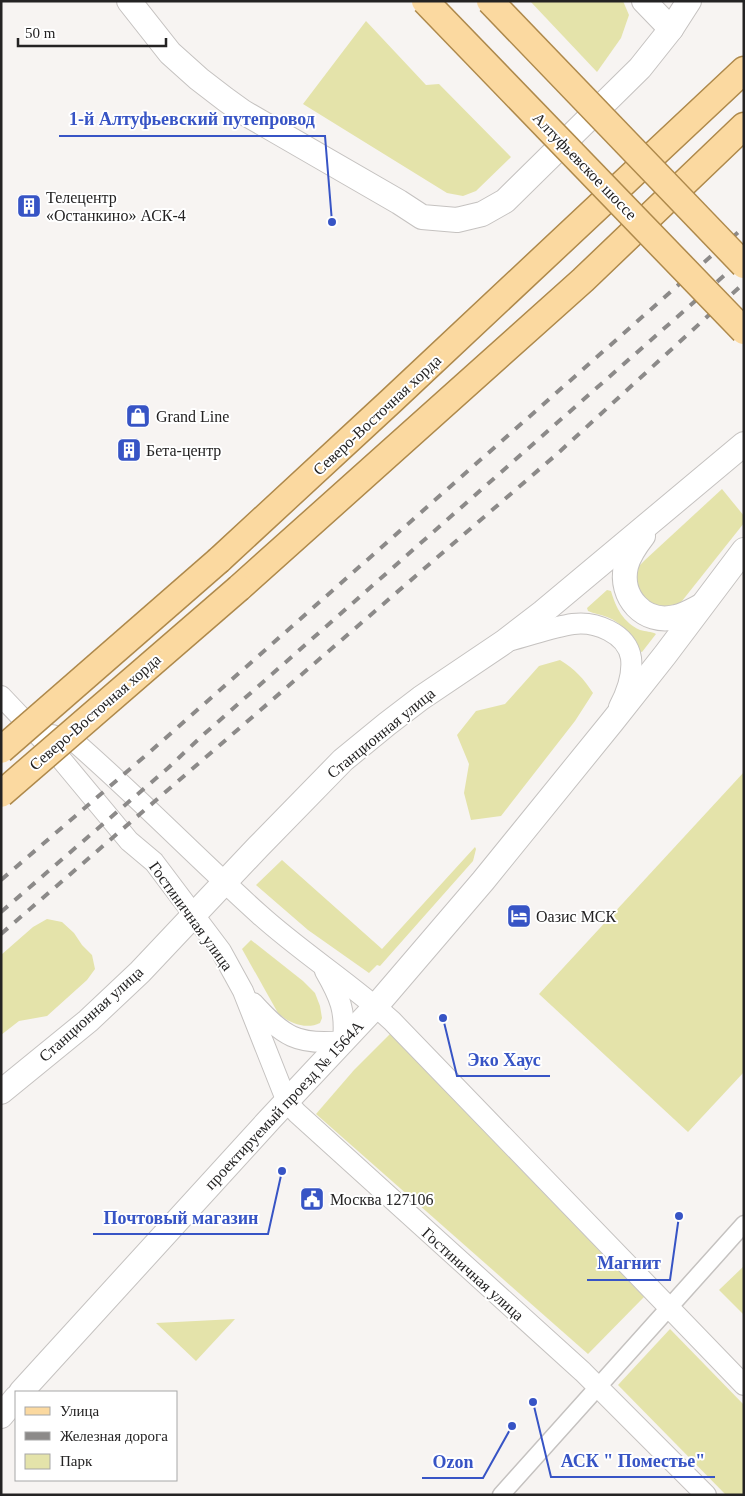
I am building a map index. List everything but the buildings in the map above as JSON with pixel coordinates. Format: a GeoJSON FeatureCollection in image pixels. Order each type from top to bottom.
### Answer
{"type":"FeatureCollection","features":[{"type":"Feature","properties":{"kind":"main road"},"geometry":{"type":"LineString","coordinates":[[129,1],[170,53],[199,79],[242,112],[400,202],[422,217],[457,220],[482,214],[506,201],[640,68],[671,29],[689,1]]}},
{"type":"Feature","properties":{"kind":"main road","name":"Алтуфьевское шоссе"},"geometry":{"type":"LineString","coordinates":[[425,1],[744,331]]}},
{"type":"Feature","properties":{"kind":"main road"},"geometry":{"type":"LineString","coordinates":[[490,1],[744,265]]}},
{"type":"Feature","properties":{"kind":"main road"},"geometry":{"type":"LineString","coordinates":[[644,1],[671,29]]}},
{"type":"Feature","properties":{"kind":"main road","name":"Северо-Восточная хорда"},"geometry":{"type":"LineString","coordinates":[[1,750],[219,560],[744,70]]}},
{"type":"Feature","properties":{"kind":"main road","name":"Северо-Восточная хорда"},"geometry":{"type":"LineString","coordinates":[[1,794],[239,588],[583,280],[744,126]]}},
{"type":"Feature","properties":{"kind":"main road","name":"Станционная улица"},"geometry":{"type":"LineString","coordinates":[[1,1092],[94,1015],[140,972],[343,760],[421,698],[504,642],[544,612],[744,444]]}},
{"type":"Feature","properties":{"kind":"main road"},"geometry":{"type":"LineString","coordinates":[[654,520],[632,551],[626,566],[626,589],[630,599],[638,609],[648,615],[662,618],[674,618],[701,606]]}},
{"type":"Feature","properties":{"kind":"main road","name":"проектируемый проезд № 1564А"},"geometry":{"type":"LineString","coordinates":[[22,1391],[376,1006],[483,881],[612,722],[744,550]]}},
{"type":"Feature","properties":{"kind":"main road"},"geometry":{"type":"LineString","coordinates":[[1,1416],[15,1399]]}},
{"type":"Feature","properties":{"kind":"street"},"geometry":{"type":"LineString","coordinates":[[504,642],[572,624],[595,625],[607,629],[617,636],[625,645],[630,656],[631,669],[629,684],[612,722]]}},
{"type":"Feature","properties":{"kind":"street","name":"Гостиничная улица"},"geometry":{"type":"LineString","coordinates":[[5,707],[49,734],[76,744],[271,925],[376,1006],[744,1385]]}},
{"type":"Feature","properties":{"kind":"street","name":"Гостиничная улица"},"geometry":{"type":"LineString","coordinates":[[5,707],[60,758],[129,841],[154,862],[221,951],[243,991],[287,1102],[300,1117],[599,1387],[706,1495]]}},
{"type":"Feature","properties":{"kind":"street"},"geometry":{"type":"LineString","coordinates":[[243,991],[271,1022],[290,1036],[310,1042],[343,1041],[345,1026],[343,1013],[337,992],[322,965]]}},
{"type":"Feature","properties":{"kind":"street"},"geometry":{"type":"LineString","coordinates":[[501,1495],[744,1224]]}},
{"type":"Feature","properties":{"kind":"green space"},"geometry":{"type":"Polygon","coordinates":[[[530,1],[623,1],[629,15],[621,38],[597,72],[530,1]]]}},
{"type":"Feature","properties":{"kind":"green space"},"geometry":{"type":"Polygon","coordinates":[[[366,21],[426,85],[439,84],[511,157],[476,191],[463,196],[447,193],[303,104],[366,21]]]}},
{"type":"Feature","properties":{"kind":"green space"},"geometry":{"type":"Polygon","coordinates":[[[722,489],[744,516],[744,523],[682,601],[673,607],[653,608],[635,588],[637,568],[722,489]]]}},
{"type":"Feature","properties":{"kind":"green space"},"geometry":{"type":"Polygon","coordinates":[[[607,590],[611,591],[618,609],[629,623],[640,630],[656,634],[642,652],[638,651],[622,626],[607,617],[588,611],[587,608],[607,590]]]}},
{"type":"Feature","properties":{"kind":"green space"},"geometry":{"type":"Polygon","coordinates":[[[560,660],[579,675],[593,693],[575,721],[501,816],[471,820],[464,793],[469,764],[457,735],[476,711],[505,704],[539,666],[560,660]]]}},
{"type":"Feature","properties":{"kind":"green space"},"geometry":{"type":"Polygon","coordinates":[[[744,772],[744,1072],[688,1132],[539,994],[744,772]]]}},
{"type":"Feature","properties":{"kind":"green space"},"geometry":{"type":"Polygon","coordinates":[[[475,847],[473,861],[380,966],[377,965],[369,973],[308,930],[256,885],[282,860],[382,949],[475,847]]]}},
{"type":"Feature","properties":{"kind":"green space"},"geometry":{"type":"Polygon","coordinates":[[[47,919],[62,922],[74,933],[92,955],[95,969],[87,980],[47,1016],[19,1021],[1,1035],[1,955],[33,927],[47,919]]]}},
{"type":"Feature","properties":{"kind":"green space"},"geometry":{"type":"Polygon","coordinates":[[[251,940],[303,981],[315,993],[322,1018],[320,1023],[303,1026],[287,1020],[278,1013],[242,949],[251,940]]]}},
{"type":"Feature","properties":{"kind":"green space"},"geometry":{"type":"Polygon","coordinates":[[[390,1034],[644,1297],[588,1354],[316,1114],[354,1070],[390,1034]]]}},
{"type":"Feature","properties":{"kind":"green space"},"geometry":{"type":"Polygon","coordinates":[[[744,1266],[744,1315],[719,1290],[744,1266]]]}},
{"type":"Feature","properties":{"kind":"green space"},"geometry":{"type":"Polygon","coordinates":[[[235,1319],[196,1361],[156,1323],[235,1319]]]}},
{"type":"Feature","properties":{"kind":"green space"},"geometry":{"type":"Polygon","coordinates":[[[670,1329],[744,1405],[744,1495],[726,1495],[618,1385],[670,1329]]]}},
{"type":"Feature","properties":{"kind":"railway"},"geometry":{"type":"LineString","coordinates":[[1,880],[152,750],[744,227]]}},
{"type":"Feature","properties":{"kind":"railway"},"geometry":{"type":"LineString","coordinates":[[1,912],[168,768],[203,735],[744,258]]}},
{"type":"Feature","properties":{"kind":"railway"},"geometry":{"type":"LineString","coordinates":[[1,934],[557,454],[744,283]]}},
{"type":"Feature","properties":{"kind":"place","name":"Телецентр «Останкино» АСК-4"},"geometry":{"type":"Point","coordinates":[29,206]}},
{"type":"Feature","properties":{"kind":"place","name":"1-й Алтуфьевский путепровод"},"geometry":{"type":"Point","coordinates":[332,222]}},
{"type":"Feature","properties":{"kind":"place","name":"Grand Line"},"geometry":{"type":"Point","coordinates":[138,416]}},
{"type":"Feature","properties":{"kind":"place","name":"Бета-центр"},"geometry":{"type":"Point","coordinates":[129,450]}},
{"type":"Feature","properties":{"kind":"place","name":"Оазис МСК"},"geometry":{"type":"Point","coordinates":[519,916]}},
{"type":"Feature","properties":{"kind":"place","name":"Эко Хаус"},"geometry":{"type":"Point","coordinates":[443,1018]}},
{"type":"Feature","properties":{"kind":"place","name":"Почтовый магазин"},"geometry":{"type":"Point","coordinates":[282,1171]}},
{"type":"Feature","properties":{"kind":"place","name":"Москва 127106"},"geometry":{"type":"Point","coordinates":[312,1199]}},
{"type":"Feature","properties":{"kind":"place","name":"Магнит"},"geometry":{"type":"Point","coordinates":[679,1216]}},
{"type":"Feature","properties":{"kind":"place","name":"АСК \" Поместье\""},"geometry":{"type":"Point","coordinates":[533,1402]}},
{"type":"Feature","properties":{"kind":"place","name":"Ozon"},"geometry":{"type":"Point","coordinates":[512,1426]}}]}
